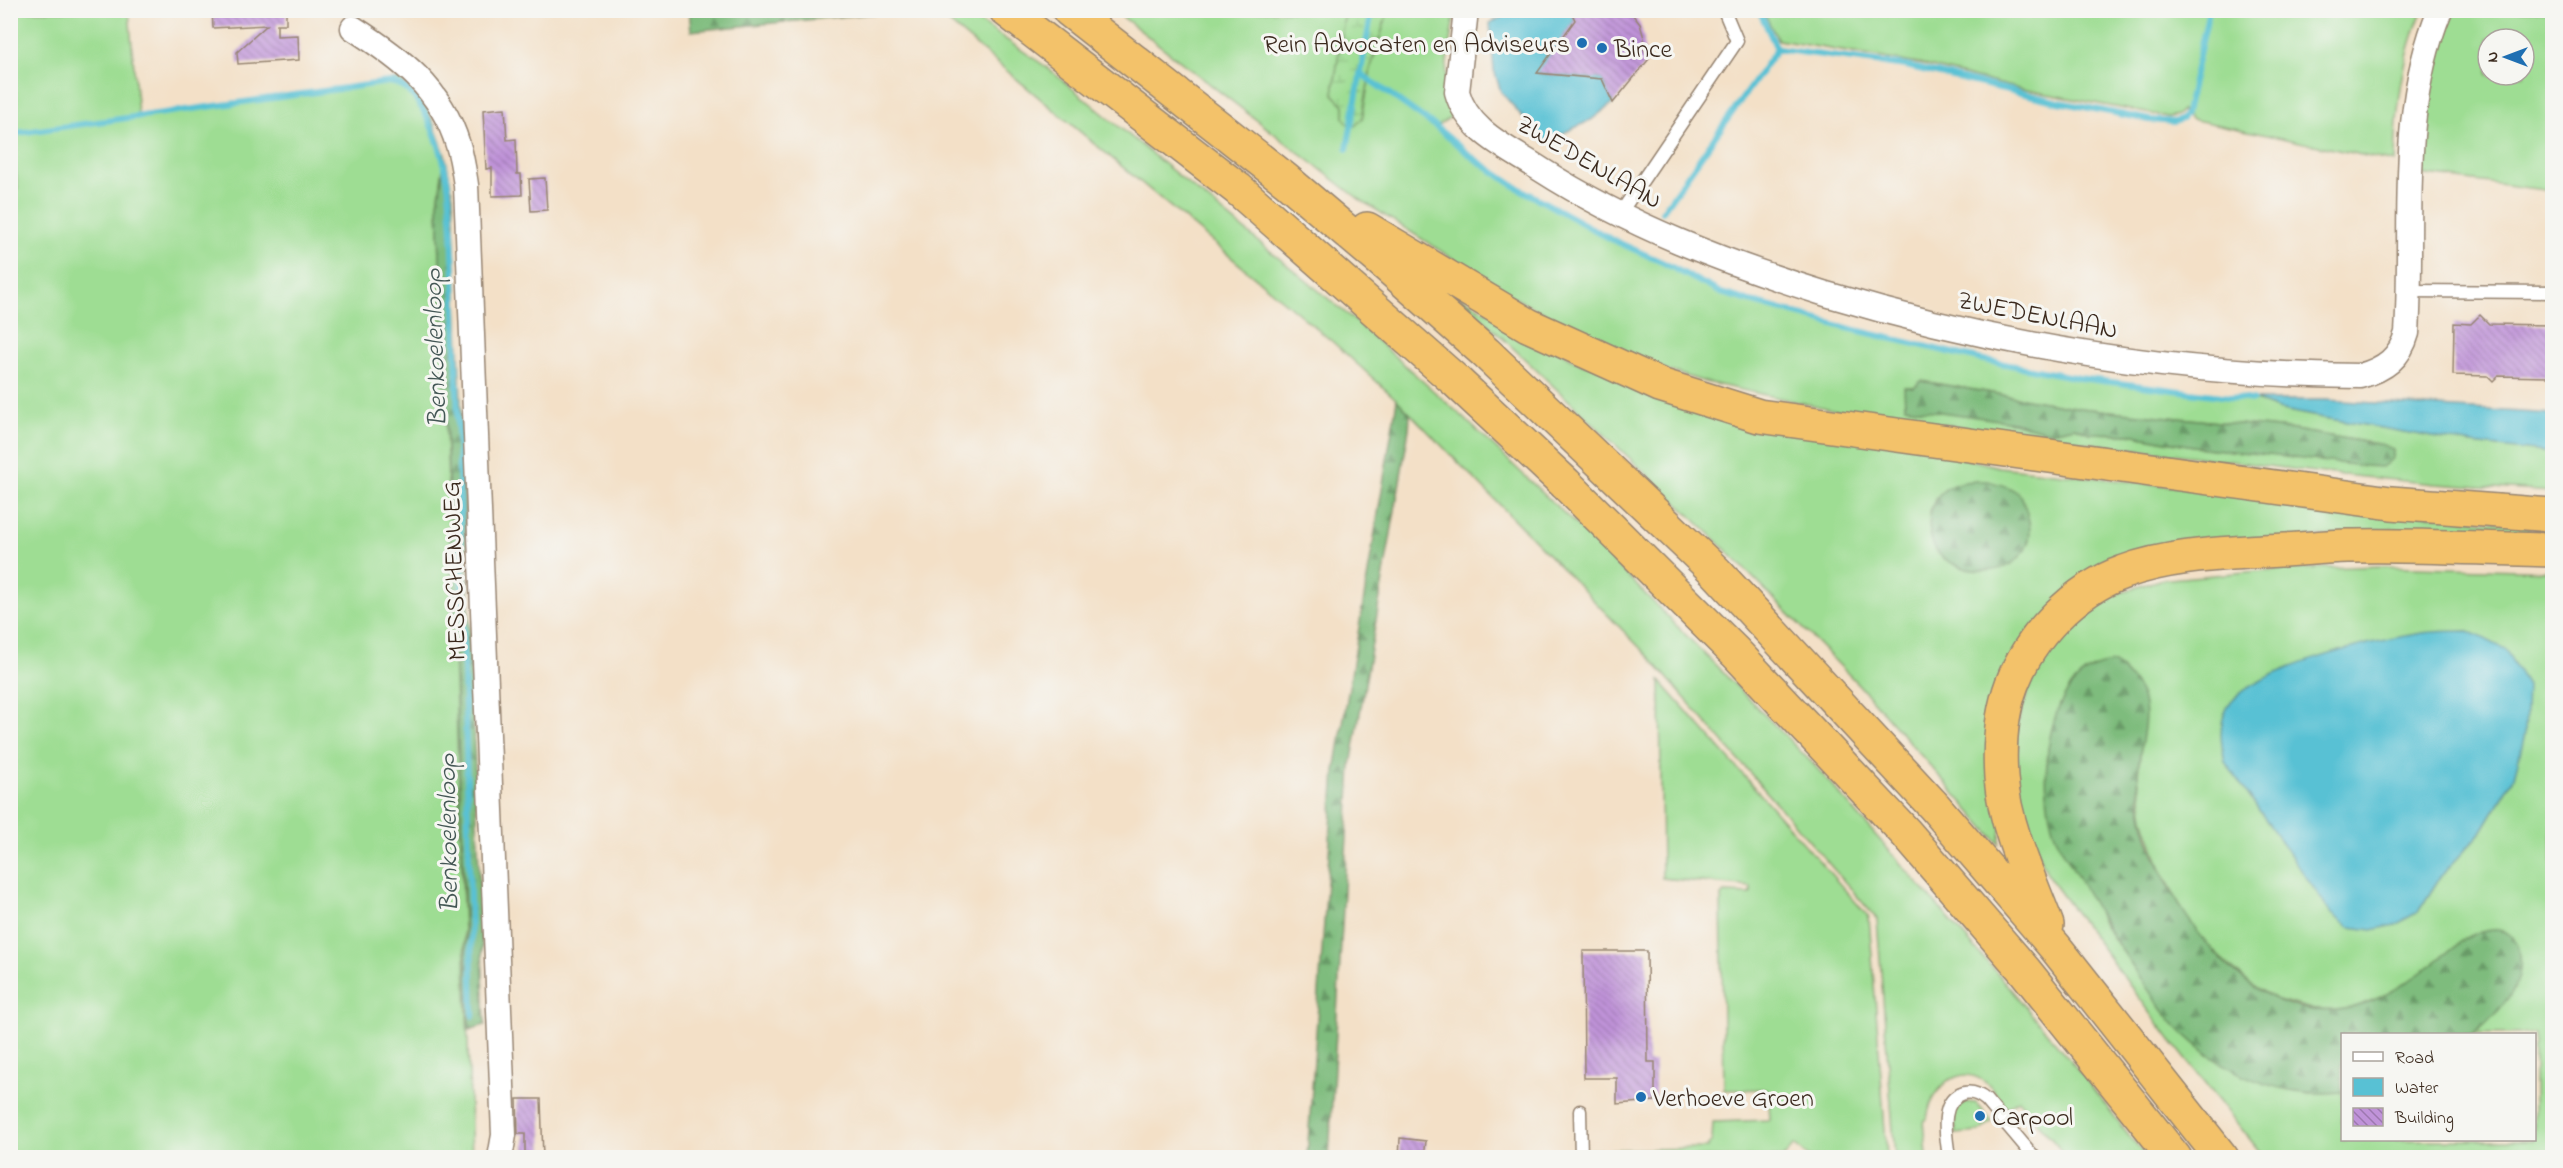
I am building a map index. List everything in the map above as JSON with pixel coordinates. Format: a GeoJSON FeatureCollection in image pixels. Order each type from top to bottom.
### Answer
{"type":"FeatureCollection","features":[{"type":"Feature","properties":{"kind":"highway"},"geometry":{"type":"LineString","coordinates":[[1006,10],[1238,189],[1457,382],[1566,484],[1736,653],[1905,832],[2025,971],[2175,1158]]}},
{"type":"Feature","properties":{"kind":"highway"},"geometry":{"type":"LineString","coordinates":[[1069,10],[1286,180],[1486,353],[1716,572],[1934,807],[2055,947],[2222,1158]]}},
{"type":"Feature","properties":{"kind":"highway"},"geometry":{"type":"LineString","coordinates":[[1286,180],[1528,325],[1660,385],[1759,416],[2391,503],[2553,515]]}},
{"type":"Feature","properties":{"kind":"highway"},"geometry":{"type":"LineString","coordinates":[[2055,947],[2024,864],[2007,807],[2001,780],[2001,750],[2004,715],[2024,656],[2058,615],[2080,596],[2123,572],[2150,565],[2238,553],[2350,546],[2553,550]]}},
{"type":"Feature","properties":{"kind":"street","name":"ZWEDENLAAN"},"geometry":{"type":"LineString","coordinates":[[1466,10],[1457,92],[1460,103],[1471,122],[1568,187],[1619,215],[1705,253],[1757,273],[1891,314],[2103,357],[2215,369],[2323,376],[2360,376],[2375,372],[2396,358],[2408,333],[2413,111],[2422,61],[2440,10]]}},
{"type":"Feature","properties":{"kind":"street","name":"MESSCHENWEG"},"geometry":{"type":"LineString","coordinates":[[353,28],[395,55],[421,79],[445,113],[459,145],[466,186],[504,1135],[500,1158]]}},
{"type":"Feature","properties":{"kind":"lane"},"geometry":{"type":"LineString","coordinates":[[1619,215],[1737,41],[1724,10]]}},
{"type":"Feature","properties":{"kind":"lane"},"geometry":{"type":"LineString","coordinates":[[2409,291],[2553,292]]}},
{"type":"Feature","properties":{"kind":"lane"},"geometry":{"type":"LineString","coordinates":[[1949,1158],[1946,1115],[1948,1106],[1959,1095],[1972,1093],[1986,1100],[2035,1158]]}},
{"type":"Feature","properties":{"kind":"lane"},"geometry":{"type":"LineString","coordinates":[[1580,1111],[1581,1158]]}},
{"type":"Feature","properties":{"kind":"green space"},"geometry":{"type":"Polygon","coordinates":[[[689,10],[899,10],[899,11],[691,31],[689,10]]]}},
{"type":"Feature","properties":{"kind":"green space"},"geometry":{"type":"Polygon","coordinates":[[[11,11],[129,11],[138,115],[399,79],[413,91],[429,111],[445,154],[438,204],[472,1157],[11,1157],[10,189],[18,188],[10,134],[11,11]]]}},
{"type":"Feature","properties":{"kind":"green space"},"geometry":{"type":"Polygon","coordinates":[[[935,11],[964,11],[1045,66],[1353,319],[1466,420],[1591,539],[1815,766],[2008,986],[2084,1077],[2146,1157],[2067,1157],[2018,1100],[2006,1109],[1999,1102],[2001,1099],[1985,1082],[1974,1076],[1964,1075],[1946,1083],[1933,1099],[1927,1119],[1924,1120],[1927,1157],[1895,1157],[1877,919],[1650,658],[1397,400],[1334,343],[935,11]]]}},
{"type":"Feature","properties":{"kind":"green space"},"geometry":{"type":"Polygon","coordinates":[[[1115,11],[1345,11],[1333,94],[1344,105],[1344,117],[1362,119],[1371,67],[1388,11],[1455,11],[1446,77],[1448,103],[1452,116],[1436,127],[1472,157],[1538,200],[1721,293],[1851,329],[1979,359],[2079,378],[2253,400],[2278,409],[2313,416],[2473,444],[2552,453],[2552,492],[2323,473],[1840,411],[1705,382],[1641,362],[1513,297],[1359,199],[1115,11]],[[1922,381],[1914,387],[1904,387],[2051,432],[2075,427],[2089,433],[2129,434],[2204,448],[2382,466],[2383,445],[2288,429],[2080,408],[1922,381]]]}},
{"type":"Feature","properties":{"kind":"green space"},"geometry":{"type":"Polygon","coordinates":[[[1345,11],[1388,11],[1371,67],[1362,119],[1355,126],[1348,124],[1344,117],[1344,105],[1333,94],[1345,11]]]}},
{"type":"Feature","properties":{"kind":"green space"},"geometry":{"type":"Polygon","coordinates":[[[1763,11],[2422,11],[2409,47],[2401,85],[2395,162],[2191,119],[2182,110],[2177,115],[2168,117],[2016,88],[1924,65],[1778,40],[1763,11]]]}},
{"type":"Feature","properties":{"kind":"green space"},"geometry":{"type":"Polygon","coordinates":[[[2453,11],[2552,11],[2552,191],[2420,174],[2432,70],[2453,11]]]}},
{"type":"Feature","properties":{"kind":"green space"},"geometry":{"type":"Polygon","coordinates":[[[445,154],[453,196],[485,1025],[469,1030],[438,204],[445,154]]]}},
{"type":"Feature","properties":{"kind":"green space"},"geometry":{"type":"Polygon","coordinates":[[[1457,295],[1580,363],[1999,467],[2529,526],[2529,531],[2386,529],[2168,553],[2029,631],[1999,844],[1859,685],[1712,536],[1457,295]],[[1936,498],[1930,511],[2029,520],[1936,498]]]}},
{"type":"Feature","properties":{"kind":"green space"},"geometry":{"type":"Polygon","coordinates":[[[1921,381],[2080,408],[2288,429],[2383,445],[2393,450],[2393,458],[2382,467],[2364,466],[2204,448],[2129,434],[2089,433],[2075,427],[2051,432],[2013,422],[1905,407],[1904,387],[1914,387],[1921,381]]]}},
{"type":"Feature","properties":{"kind":"green space"},"geometry":{"type":"Polygon","coordinates":[[[1397,400],[1410,414],[1409,429],[1351,765],[1329,1157],[1307,1157],[1335,771],[1397,400]]]}},
{"type":"Feature","properties":{"kind":"green space"},"geometry":{"type":"Polygon","coordinates":[[[1967,481],[1988,481],[2010,488],[2021,496],[2030,530],[2028,544],[2021,555],[2000,569],[1971,570],[1949,562],[1937,551],[1930,534],[1930,515],[1936,499],[1950,487],[1967,481]]]}},
{"type":"Feature","properties":{"kind":"green space"},"geometry":{"type":"Polygon","coordinates":[[[2381,566],[2552,571],[2552,1157],[2264,1157],[2170,1039],[2049,877],[2026,824],[2016,777],[2016,729],[2034,673],[2062,633],[2086,612],[2119,593],[2159,580],[2269,570],[2381,566]],[[2469,631],[2417,636],[2367,645],[2269,676],[2418,912],[2440,877],[2480,834],[2514,777],[2469,631]],[[2071,687],[2060,704],[2048,749],[2101,920],[2165,1013],[2208,1055],[2308,1093],[2341,1092],[2341,1141],[2536,1141],[2536,1033],[2474,1033],[2515,988],[2417,977],[2389,994],[2344,1011],[2315,1010],[2275,999],[2249,983],[2206,945],[2189,922],[2161,869],[2144,818],[2138,775],[2144,714],[2142,696],[2071,687]]]}},
{"type":"Feature","properties":{"kind":"green space"},"geometry":{"type":"Polygon","coordinates":[[[2112,663],[2125,673],[2140,693],[2145,715],[2138,765],[2141,805],[2149,838],[2161,871],[2178,903],[2198,933],[2221,959],[2246,981],[2273,998],[2296,1007],[2340,1010],[2381,997],[2420,973],[2470,936],[2497,930],[2514,938],[2520,953],[2518,980],[2503,1006],[2474,1033],[2341,1033],[2341,1092],[2296,1091],[2252,1079],[2231,1069],[2193,1042],[2161,1008],[2108,929],[2059,843],[2049,814],[2047,760],[2051,733],[2059,707],[2071,686],[2089,670],[2112,663]]]}},
{"type":"Feature","properties":{"kind":"green space"},"geometry":{"type":"Polygon","coordinates":[[[1660,681],[1869,917],[1887,1157],[1809,1157],[1794,1145],[1784,1157],[1590,1158],[1590,1150],[1707,1148],[1712,1140],[1713,1122],[1770,1120],[1768,1089],[1724,1090],[1721,896],[1724,893],[1751,894],[1751,887],[1662,878],[1660,681]]]}},
{"type":"Feature","properties":{"kind":"green space"},"geometry":{"type":"Polygon","coordinates":[[[1965,1102],[1976,1103],[1992,1121],[1979,1132],[1956,1134],[1954,1112],[1965,1102]]]}},
{"type":"Feature","properties":{"kind":"water"},"geometry":{"type":"Polygon","coordinates":[[[1514,11],[1570,11],[1575,20],[1538,73],[1602,79],[1613,103],[1591,120],[1544,142],[1501,92],[1494,70],[1490,23],[1514,11]]]}},
{"type":"Feature","properties":{"kind":"water"},"geometry":{"type":"Polygon","coordinates":[[[2254,400],[2326,400],[2552,414],[2552,453],[2473,444],[2313,416],[2278,409],[2254,400]]]}},
{"type":"Feature","properties":{"kind":"water"},"geometry":{"type":"Polygon","coordinates":[[[2469,631],[2505,649],[2527,685],[2525,734],[2514,777],[2480,834],[2440,877],[2418,912],[2395,925],[2372,930],[2350,927],[2332,914],[2225,762],[2221,735],[2224,715],[2227,708],[2240,694],[2261,680],[2317,658],[2376,642],[2422,633],[2469,631]]]}},
{"type":"Feature","properties":{"kind":"building"},"geometry":{"type":"Polygon","coordinates":[[[212,10],[286,10],[286,24],[277,24],[277,36],[298,35],[299,60],[238,64],[237,52],[267,25],[213,28],[212,10]]]}},
{"type":"Feature","properties":{"kind":"building"},"geometry":{"type":"Polygon","coordinates":[[[1570,10],[1629,10],[1640,24],[1644,49],[1649,59],[1613,103],[1602,79],[1537,73],[1575,20],[1570,10]]]}},
{"type":"Feature","properties":{"kind":"building"},"geometry":{"type":"Polygon","coordinates":[[[505,108],[507,140],[516,139],[517,174],[521,174],[522,195],[492,196],[492,168],[486,169],[483,110],[505,108]]]}},
{"type":"Feature","properties":{"kind":"building"},"geometry":{"type":"Polygon","coordinates":[[[545,178],[547,210],[531,211],[529,179],[545,178]]]}},
{"type":"Feature","properties":{"kind":"building"},"geometry":{"type":"Polygon","coordinates":[[[2480,315],[2489,324],[2553,325],[2553,377],[2498,376],[2493,381],[2488,376],[2453,375],[2454,323],[2471,324],[2480,315]]]}},
{"type":"Feature","properties":{"kind":"building"},"geometry":{"type":"Polygon","coordinates":[[[1583,951],[1647,951],[1648,1062],[1655,1062],[1655,1101],[1617,1104],[1617,1078],[1584,1078],[1583,951]]]}},
{"type":"Feature","properties":{"kind":"building"},"geometry":{"type":"Polygon","coordinates":[[[517,1099],[541,1099],[543,1158],[525,1156],[525,1134],[518,1134],[517,1099]]]}},
{"type":"Feature","properties":{"kind":"building"},"geometry":{"type":"Polygon","coordinates":[[[1400,1138],[1426,1141],[1424,1158],[1399,1158],[1400,1138]]]}},
{"type":"Feature","properties":{"kind":"waterway"},"geometry":{"type":"LineString","coordinates":[[1347,149],[1372,10]]}},
{"type":"Feature","properties":{"kind":"waterway"},"geometry":{"type":"LineString","coordinates":[[1662,212],[1777,49],[1759,10]]}},
{"type":"Feature","properties":{"kind":"waterway"},"geometry":{"type":"LineString","coordinates":[[1777,49],[1906,66],[2059,102],[2150,120],[2174,122],[2182,119],[2186,113],[2209,10]]}},
{"type":"Feature","properties":{"kind":"waterway"},"geometry":{"type":"LineString","coordinates":[[1360,73],[1513,185],[1613,240],[1664,263],[1721,293],[1851,329],[1979,359],[2079,378],[2253,400]]}},
{"type":"Feature","properties":{"kind":"waterway","name":"Benkoelenloop"},"geometry":{"type":"LineString","coordinates":[[10,134],[389,82],[401,86],[421,106],[440,151],[447,177],[451,212],[473,1016]]}},
{"type":"Feature","properties":{"kind":"place","name":"Rein Advocaten en Adviseurs"},"geometry":{"type":"Point","coordinates":[1582,43]}},
{"type":"Feature","properties":{"kind":"place","name":"Bince"},"geometry":{"type":"Point","coordinates":[1602,48]}},
{"type":"Feature","properties":{"kind":"place","name":"Verhoeve Groen"},"geometry":{"type":"Point","coordinates":[1641,1097]}},
{"type":"Feature","properties":{"kind":"place","name":"Carpool"},"geometry":{"type":"Point","coordinates":[1980,1116]}}]}
